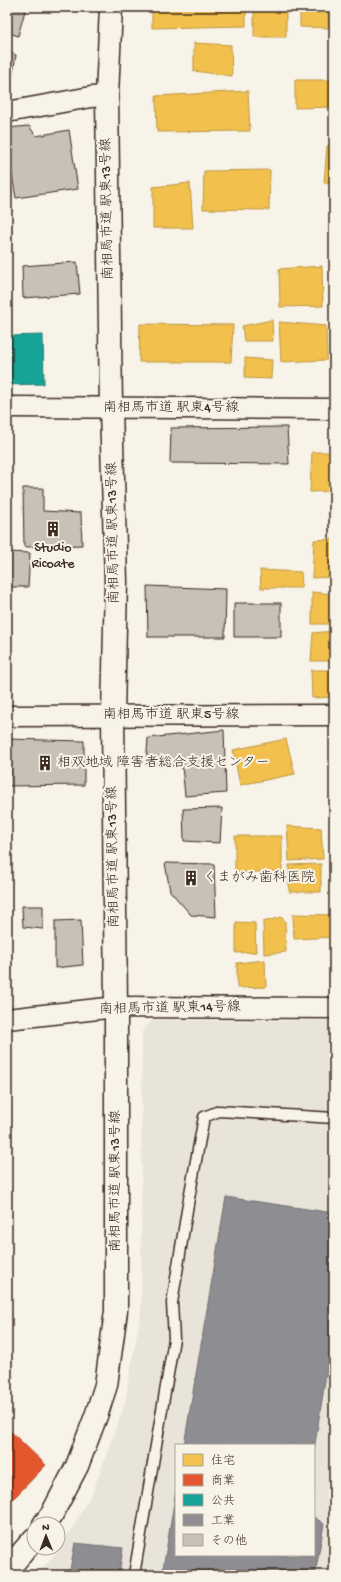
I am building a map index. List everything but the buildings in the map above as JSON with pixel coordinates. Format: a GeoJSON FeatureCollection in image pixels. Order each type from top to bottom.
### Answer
{"type":"FeatureCollection","features":[{"type":"Feature","properties":{"kind":"street","name":"南相馬市道 駅東13号線"},"geometry":{"type":"LineString","coordinates":[[50,1516],[77,1466],[106,1386],[116,1312],[116,1007],[113,715],[116,582],[111,408],[107,96],[112,7]]}},
{"type":"Feature","properties":{"kind":"street"},"geometry":{"type":"LineString","coordinates":[[7,112],[91,97],[107,96]]}},
{"type":"Feature","properties":{"kind":"street","name":"南相馬市道 駅東4号線"},"geometry":{"type":"LineString","coordinates":[[7,407],[334,409]]}},
{"type":"Feature","properties":{"kind":"street","name":"南相馬市道 駅東5号線"},"geometry":{"type":"LineString","coordinates":[[7,716],[334,715]]}},
{"type":"Feature","properties":{"kind":"street","name":"南相馬市道 駅東14号線"},"geometry":{"type":"LineString","coordinates":[[7,1019],[116,1007],[334,1008]]}},
{"type":"Feature","properties":{"kind":"street"},"geometry":{"type":"LineString","coordinates":[[7,1570],[26,1547]]}},
{"type":"Feature","properties":{"kind":"lane"},"geometry":{"type":"LineString","coordinates":[[134,1575],[174,1339],[172,1303],[204,1117],[219,1110],[334,1118]]}},
{"type":"Feature","properties":{"kind":"shaded area"},"geometry":{"type":"Polygon","coordinates":[[[152,1020],[334,1021],[334,1575],[36,1575],[54,1556],[66,1556],[66,1538],[93,1491],[124,1406],[141,1313],[142,1032],[152,1020]]]}},
{"type":"Feature","properties":{"kind":"place","name":"Studio Ricoate"},"geometry":{"type":"Point","coordinates":[53,529]}},
{"type":"Feature","properties":{"kind":"place","name":"相双地域 障害者総合支援センター"},"geometry":{"type":"Point","coordinates":[45,763]}},
{"type":"Feature","properties":{"kind":"place","name":"くまがみ歯科医院"},"geometry":{"type":"Point","coordinates":[191,878]}}]}
